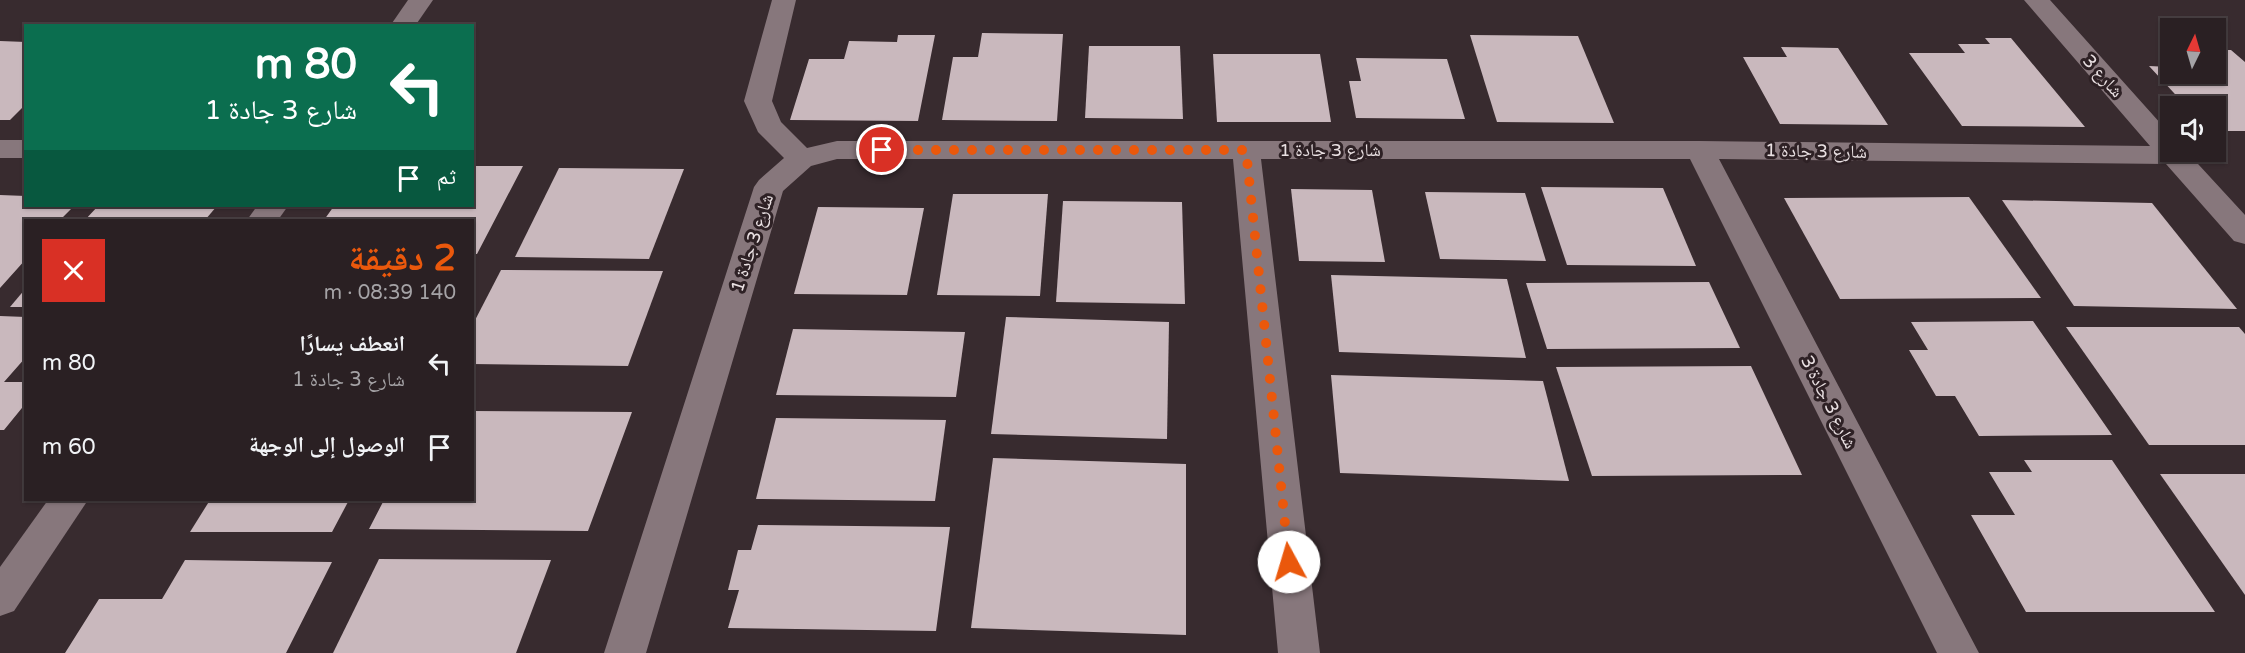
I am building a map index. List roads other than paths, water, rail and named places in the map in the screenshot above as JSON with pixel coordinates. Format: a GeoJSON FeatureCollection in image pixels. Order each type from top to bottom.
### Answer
{"type":"FeatureCollection","features":[{"type":"Feature","properties":{"kind":"street"},"geometry":{"type":"LineString","coordinates":[[403,24],[421,0]]}},
{"type":"Feature","properties":{"kind":"street"},"geometry":{"type":"LineString","coordinates":[[784,0],[758,101],[768,126],[801,159]]}},
{"type":"Feature","properties":{"kind":"street","name":"شارع 3"},"geometry":{"type":"LineString","coordinates":[[2036,0],[2160,140]]}},
{"type":"Feature","properties":{"kind":"street"},"geometry":{"type":"LineString","coordinates":[[0,149],[24,149]]}},
{"type":"Feature","properties":{"kind":"street","name":"شارع 3 جادة 1"},"geometry":{"type":"LineString","coordinates":[[625,653],[769,187],[801,159],[837,150],[1700,150],[2160,153]]}},
{"type":"Feature","properties":{"kind":"street"},"geometry":{"type":"LineString","coordinates":[[1246,150],[1299,653]]}},
{"type":"Feature","properties":{"kind":"street","name":"شارع 3 جادة 3"},"geometry":{"type":"LineString","coordinates":[[1700,150],[1958,653]]}},
{"type":"Feature","properties":{"kind":"street","name":"شارع 3"},"geometry":{"type":"LineString","coordinates":[[2180,162],[2245,234]]}},
{"type":"Feature","properties":{"kind":"street"},"geometry":{"type":"LineString","coordinates":[[263,219],[272,207]]}},
{"type":"Feature","properties":{"kind":"street"},"geometry":{"type":"LineString","coordinates":[[0,599],[68,501]]}}]}
